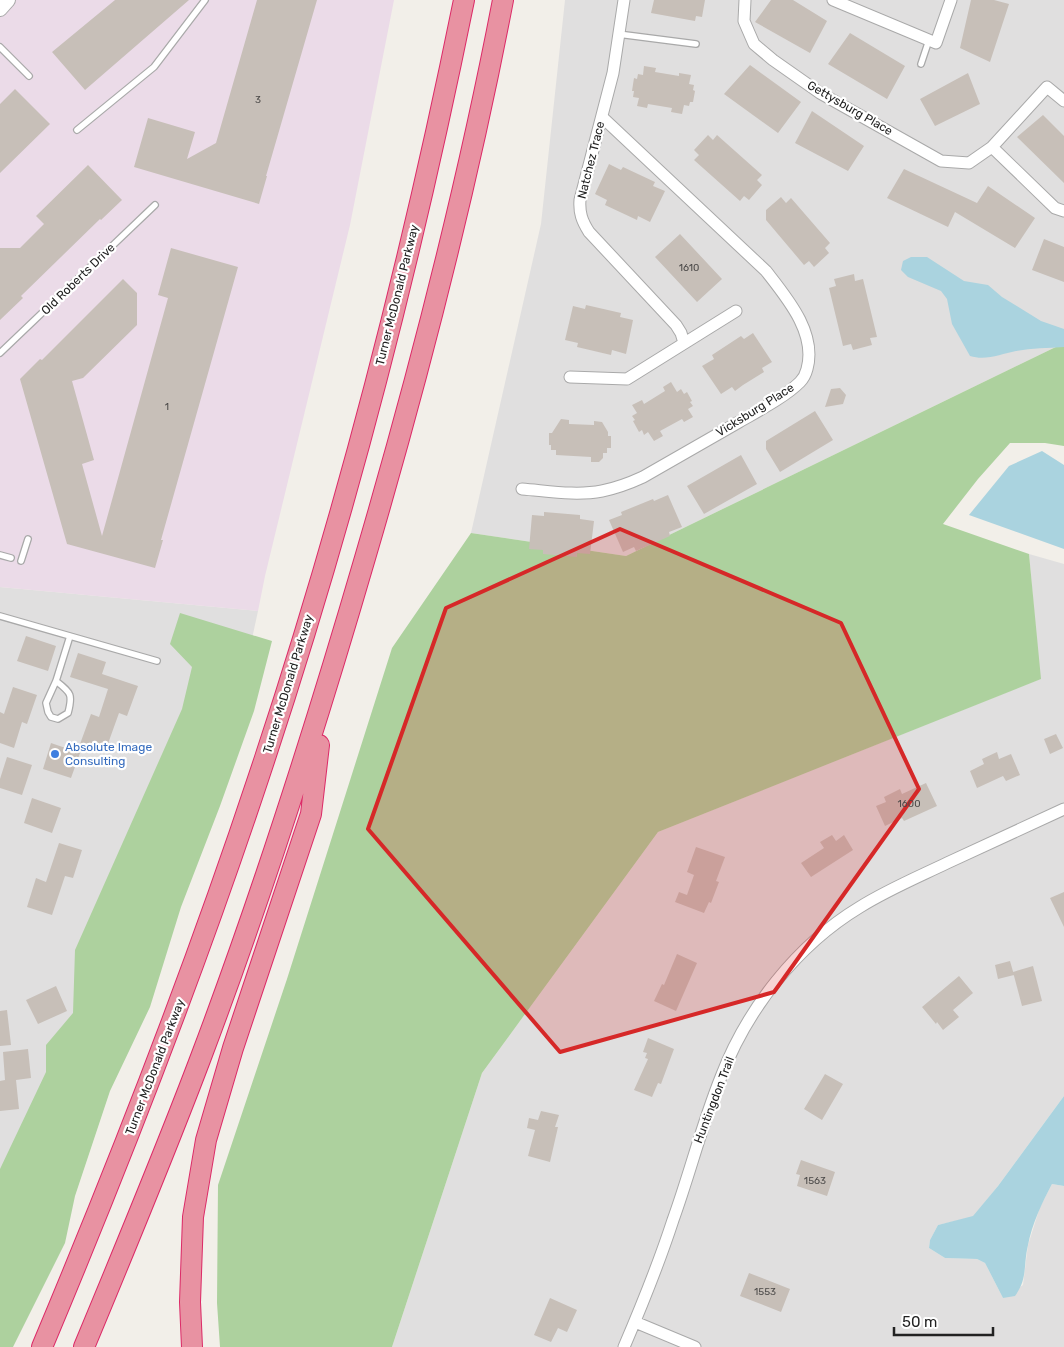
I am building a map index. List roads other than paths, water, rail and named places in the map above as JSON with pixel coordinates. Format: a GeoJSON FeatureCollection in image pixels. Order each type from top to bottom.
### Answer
{"type":"FeatureCollection","features":[{"type":"Feature","properties":{"kind":"highway","name":"Turner McDonald Parkway"},"geometry":{"type":"LineString","coordinates":[[42,1347],[111,1182],[165,1043],[240,833],[304,634],[344,497],[396,302],[433,145],[464,0]]}},
{"type":"Feature","properties":{"kind":"highway"},"geometry":{"type":"LineString","coordinates":[[84,1347],[150,1188],[208,1039],[274,854],[324,697],[400,437],[424,347],[455,224],[503,0]]}},
{"type":"Feature","properties":{"kind":"highway"},"geometry":{"type":"LineString","coordinates":[[192,1347],[190,1260],[193,1216],[199,1175],[218,1096],[311,814],[324,697]]}},
{"type":"Feature","properties":{"kind":"street"},"geometry":{"type":"LineString","coordinates":[[0,9],[8,0]]}},
{"type":"Feature","properties":{"kind":"street","name":"Natchez Trace"},"geometry":{"type":"LineString","coordinates":[[624,0],[614,73],[579,209],[582,220],[589,232],[676,325],[684,343]]}},
{"type":"Feature","properties":{"kind":"street","name":"Gettysburg Place"},"geometry":{"type":"LineString","coordinates":[[745,0],[744,21],[754,44],[772,60],[820,93],[941,161],[969,163],[992,147],[1047,87],[1064,101]]}},
{"type":"Feature","properties":{"kind":"street"},"geometry":{"type":"LineString","coordinates":[[833,0],[936,43],[951,0]]}},
{"type":"Feature","properties":{"kind":"street","name":"Vicksburg Place"},"geometry":{"type":"LineString","coordinates":[[522,489],[583,493],[622,486],[643,477],[766,406],[800,382],[807,371],[810,353],[808,338],[782,291],[766,271],[602,117]]}},
{"type":"Feature","properties":{"kind":"street"},"geometry":{"type":"LineString","coordinates":[[992,147],[1055,208],[1064,212]]}},
{"type":"Feature","properties":{"kind":"street"},"geometry":{"type":"LineString","coordinates":[[570,377],[627,379],[736,311]]}},
{"type":"Feature","properties":{"kind":"street","name":"Huntingdon Trail"},"geometry":{"type":"LineString","coordinates":[[624,1347],[674,1220],[698,1141],[722,1074],[748,1023],[779,978],[830,928],[859,907],[893,888],[1064,809]]}},
{"type":"Feature","properties":{"kind":"street"},"geometry":{"type":"LineString","coordinates":[[635,1322],[696,1347]]}},
{"type":"Feature","properties":{"kind":"lane"},"geometry":{"type":"LineString","coordinates":[[77,130],[154,67],[205,0]]}},
{"type":"Feature","properties":{"kind":"lane"},"geometry":{"type":"LineString","coordinates":[[618,34],[696,44]]}},
{"type":"Feature","properties":{"kind":"lane"},"geometry":{"type":"LineString","coordinates":[[921,64],[929,40]]}},
{"type":"Feature","properties":{"kind":"lane"},"geometry":{"type":"LineString","coordinates":[[0,46],[29,76]]}},
{"type":"Feature","properties":{"kind":"lane","name":"Old Roberts Drive"},"geometry":{"type":"LineString","coordinates":[[0,353],[155,205]]}},
{"type":"Feature","properties":{"kind":"lane"},"geometry":{"type":"LineString","coordinates":[[21,561],[28,538]]}},
{"type":"Feature","properties":{"kind":"lane"},"geometry":{"type":"LineString","coordinates":[[0,555],[10,558]]}},
{"type":"Feature","properties":{"kind":"lane"},"geometry":{"type":"LineString","coordinates":[[0,616],[157,661]]}},
{"type":"Feature","properties":{"kind":"lane"},"geometry":{"type":"LineString","coordinates":[[56,681],[69,692],[72,700],[68,713],[58,718],[51,718],[46,703],[56,681],[70,636]]}},
{"type":"Feature","properties":{"kind":"water"},"geometry":{"type":"Polygon","coordinates":[[[911,257],[927,257],[964,281],[988,285],[1002,297],[1041,321],[1064,329],[1064,347],[1022,350],[988,357],[970,356],[952,324],[947,299],[941,291],[908,277],[901,270],[903,261],[911,257]]]}},
{"type":"Feature","properties":{"kind":"water"},"geometry":{"type":"Polygon","coordinates":[[[1042,451],[1064,465],[1064,549],[969,515],[1009,466],[1042,451]]]}},
{"type":"Feature","properties":{"kind":"water"},"geometry":{"type":"Polygon","coordinates":[[[1064,1096],[1064,1186],[1052,1184],[1032,1229],[1019,1290],[1015,1296],[1003,1298],[985,1263],[977,1259],[945,1258],[929,1248],[930,1240],[938,1225],[973,1216],[998,1186],[1064,1096]]]}},
{"type":"Feature","properties":{"kind":"place","name":"Absolute Image Consulting"},"geometry":{"type":"Point","coordinates":[55,754]}}]}
